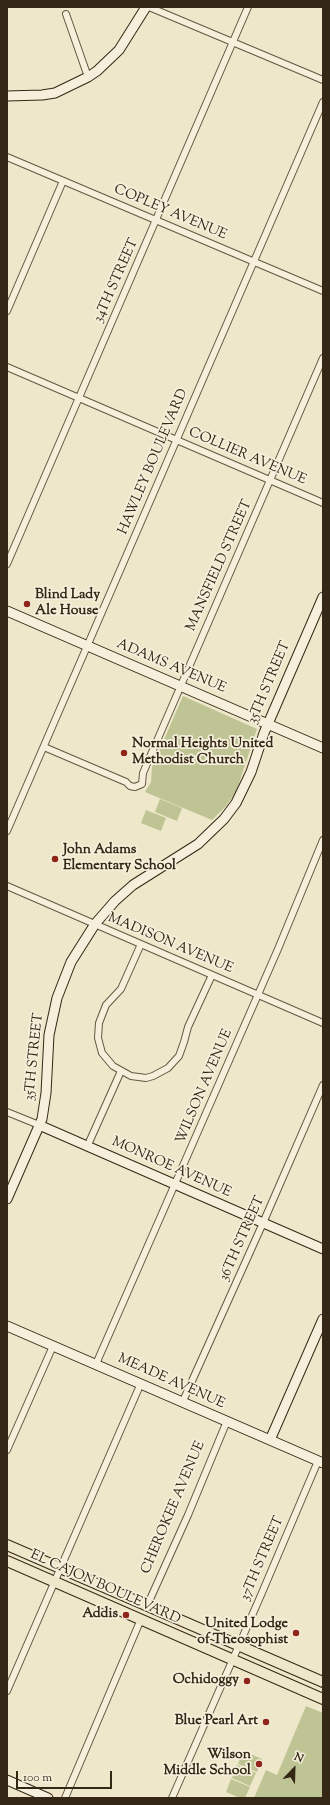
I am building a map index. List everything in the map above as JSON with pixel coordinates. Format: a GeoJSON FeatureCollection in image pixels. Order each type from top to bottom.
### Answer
{"type":"FeatureCollection","features":[{"type":"Feature","properties":{"kind":"main road"},"geometry":{"type":"LineString","coordinates":[[7,96],[42,95],[54,93],[88,77],[97,71],[119,50],[146,7]]}},
{"type":"Feature","properties":{"kind":"main road","name":"35TH STREET"},"geometry":{"type":"LineString","coordinates":[[7,1199],[42,1119],[46,1093],[49,1035],[54,1010],[71,962],[94,924],[116,901],[133,885],[198,844],[224,819],[236,803],[251,772],[268,724],[323,597]]}},
{"type":"Feature","properties":{"kind":"main road","name":"ADAMS AVENUE"},"geometry":{"type":"LineString","coordinates":[[7,611],[323,748]]}},
{"type":"Feature","properties":{"kind":"main road","name":"MONROE AVENUE"},"geometry":{"type":"LineString","coordinates":[[39,1125],[323,1249]]}},
{"type":"Feature","properties":{"kind":"main road"},"geometry":{"type":"LineString","coordinates":[[270,1440],[323,1319]]}},
{"type":"Feature","properties":{"kind":"main road","name":"MEADE AVENUE"},"geometry":{"type":"LineString","coordinates":[[7,1326],[183,1401],[320,1462]]}},
{"type":"Feature","properties":{"kind":"main road","name":"EL CAJON BOULEVARD"},"geometry":{"type":"LineString","coordinates":[[7,1545],[323,1682]]}},
{"type":"Feature","properties":{"kind":"main road","name":"EL CAJON BOULEVARD"},"geometry":{"type":"LineString","coordinates":[[7,1561],[323,1699]]}},
{"type":"Feature","properties":{"kind":"main road"},"geometry":{"type":"LineString","coordinates":[[7,1780],[48,1798]]}},
{"type":"Feature","properties":{"kind":"street"},"geometry":{"type":"LineString","coordinates":[[149,7],[323,80]]}},
{"type":"Feature","properties":{"kind":"street","name":"34TH STREET"},"geometry":{"type":"LineString","coordinates":[[7,564],[248,7]]}},
{"type":"Feature","properties":{"kind":"street"},"geometry":{"type":"LineString","coordinates":[[66,14],[88,77]]}},
{"type":"Feature","properties":{"kind":"street","name":"HAWLEY BOULEVARD"},"geometry":{"type":"LineString","coordinates":[[7,831],[323,102]]}},
{"type":"Feature","properties":{"kind":"street","name":"COPLEY AVENUE"},"geometry":{"type":"LineString","coordinates":[[7,157],[323,291]]}},
{"type":"Feature","properties":{"kind":"street"},"geometry":{"type":"LineString","coordinates":[[7,311],[63,181]]}},
{"type":"Feature","properties":{"kind":"street","name":"MANSFIELD STREET"},"geometry":{"type":"LineString","coordinates":[[44,747],[126,782],[130,786],[135,787],[142,784],[143,773],[323,358]]}},
{"type":"Feature","properties":{"kind":"street","name":"COLLIER AVENUE"},"geometry":{"type":"LineString","coordinates":[[7,367],[323,503]]}},
{"type":"Feature","properties":{"kind":"street","name":"WILSON AVENUE"},"geometry":{"type":"LineString","coordinates":[[96,1364],[258,995],[323,840]]}},
{"type":"Feature","properties":{"kind":"street","name":"MADISON AVENUE"},"geometry":{"type":"LineString","coordinates":[[7,886],[323,1023]]}},
{"type":"Feature","properties":{"kind":"street"},"geometry":{"type":"LineString","coordinates":[[141,944],[122,989],[106,1005],[99,1023],[98,1038],[102,1053],[113,1066],[131,1076],[146,1078],[153,1076],[168,1068],[178,1056],[188,1027],[212,975]]}},
{"type":"Feature","properties":{"kind":"street"},"geometry":{"type":"LineString","coordinates":[[88,1147],[121,1071]]}},
{"type":"Feature","properties":{"kind":"street","name":"36TH STREET"},"geometry":{"type":"LineString","coordinates":[[183,1401],[263,1224],[323,1085]]}},
{"type":"Feature","properties":{"kind":"street","name":"MONROE AVENUE"},"geometry":{"type":"LineString","coordinates":[[7,1112],[39,1125]]}},
{"type":"Feature","properties":{"kind":"street"},"geometry":{"type":"LineString","coordinates":[[7,1450],[52,1346]]}},
{"type":"Feature","properties":{"kind":"street"},"geometry":{"type":"LineString","coordinates":[[7,1691],[141,1383]]}},
{"type":"Feature","properties":{"kind":"street","name":"CHEROKEE AVENUE"},"geometry":{"type":"LineString","coordinates":[[147,1606],[227,1421]]}},
{"type":"Feature","properties":{"kind":"street","name":"37TH STREET"},"geometry":{"type":"LineString","coordinates":[[172,1798],[320,1462]]}},
{"type":"Feature","properties":{"kind":"street"},"geometry":{"type":"LineString","coordinates":[[65,1798],[141,1619]]}},
{"type":"Feature","properties":{"kind":"green space"},"geometry":{"type":"Polygon","coordinates":[[[183,696],[257,729],[236,792],[226,806],[212,820],[145,792],[151,782],[152,767],[183,696]]]}},
{"type":"Feature","properties":{"kind":"green space"},"geometry":{"type":"Polygon","coordinates":[[[160,799],[182,808],[177,821],[155,812],[160,799]]]}},
{"type":"Feature","properties":{"kind":"green space"},"geometry":{"type":"Polygon","coordinates":[[[146,810],[166,818],[161,831],[141,823],[146,810]]]}},
{"type":"Feature","properties":{"kind":"green space"},"geometry":{"type":"Polygon","coordinates":[[[306,1706],[323,1713],[323,1798],[254,1798],[266,1770],[277,1775],[306,1706]]]}},
{"type":"Feature","properties":{"kind":"green space"},"geometry":{"type":"Polygon","coordinates":[[[243,1751],[262,1759],[257,1772],[238,1764],[243,1751]]]}},
{"type":"Feature","properties":{"kind":"green space"},"geometry":{"type":"Polygon","coordinates":[[[237,1765],[256,1773],[250,1786],[232,1778],[237,1765]]]}},
{"type":"Feature","properties":{"kind":"green space"},"geometry":{"type":"Polygon","coordinates":[[[231,1779],[250,1787],[245,1798],[240,1798],[226,1792],[231,1779]]]}},
{"type":"Feature","properties":{"kind":"place","name":"Blind Lady Ale House"},"geometry":{"type":"Point","coordinates":[27,604]}},
{"type":"Feature","properties":{"kind":"place","name":"Normal Heights United Methodist Church"},"geometry":{"type":"Point","coordinates":[124,753]}},
{"type":"Feature","properties":{"kind":"place","name":"John Adams Elementary School"},"geometry":{"type":"Point","coordinates":[55,859]}},
{"type":"Feature","properties":{"kind":"place","name":"Addis"},"geometry":{"type":"Point","coordinates":[126,1615]}},
{"type":"Feature","properties":{"kind":"place","name":"United Lodge of Theosophist"},"geometry":{"type":"Point","coordinates":[296,1633]}},
{"type":"Feature","properties":{"kind":"place","name":"Ochidoggy"},"geometry":{"type":"Point","coordinates":[247,1681]}},
{"type":"Feature","properties":{"kind":"place","name":"Blue Pearl Art"},"geometry":{"type":"Point","coordinates":[266,1722]}},
{"type":"Feature","properties":{"kind":"place","name":"Wilson Middle School"},"geometry":{"type":"Point","coordinates":[259,1764]}}]}
